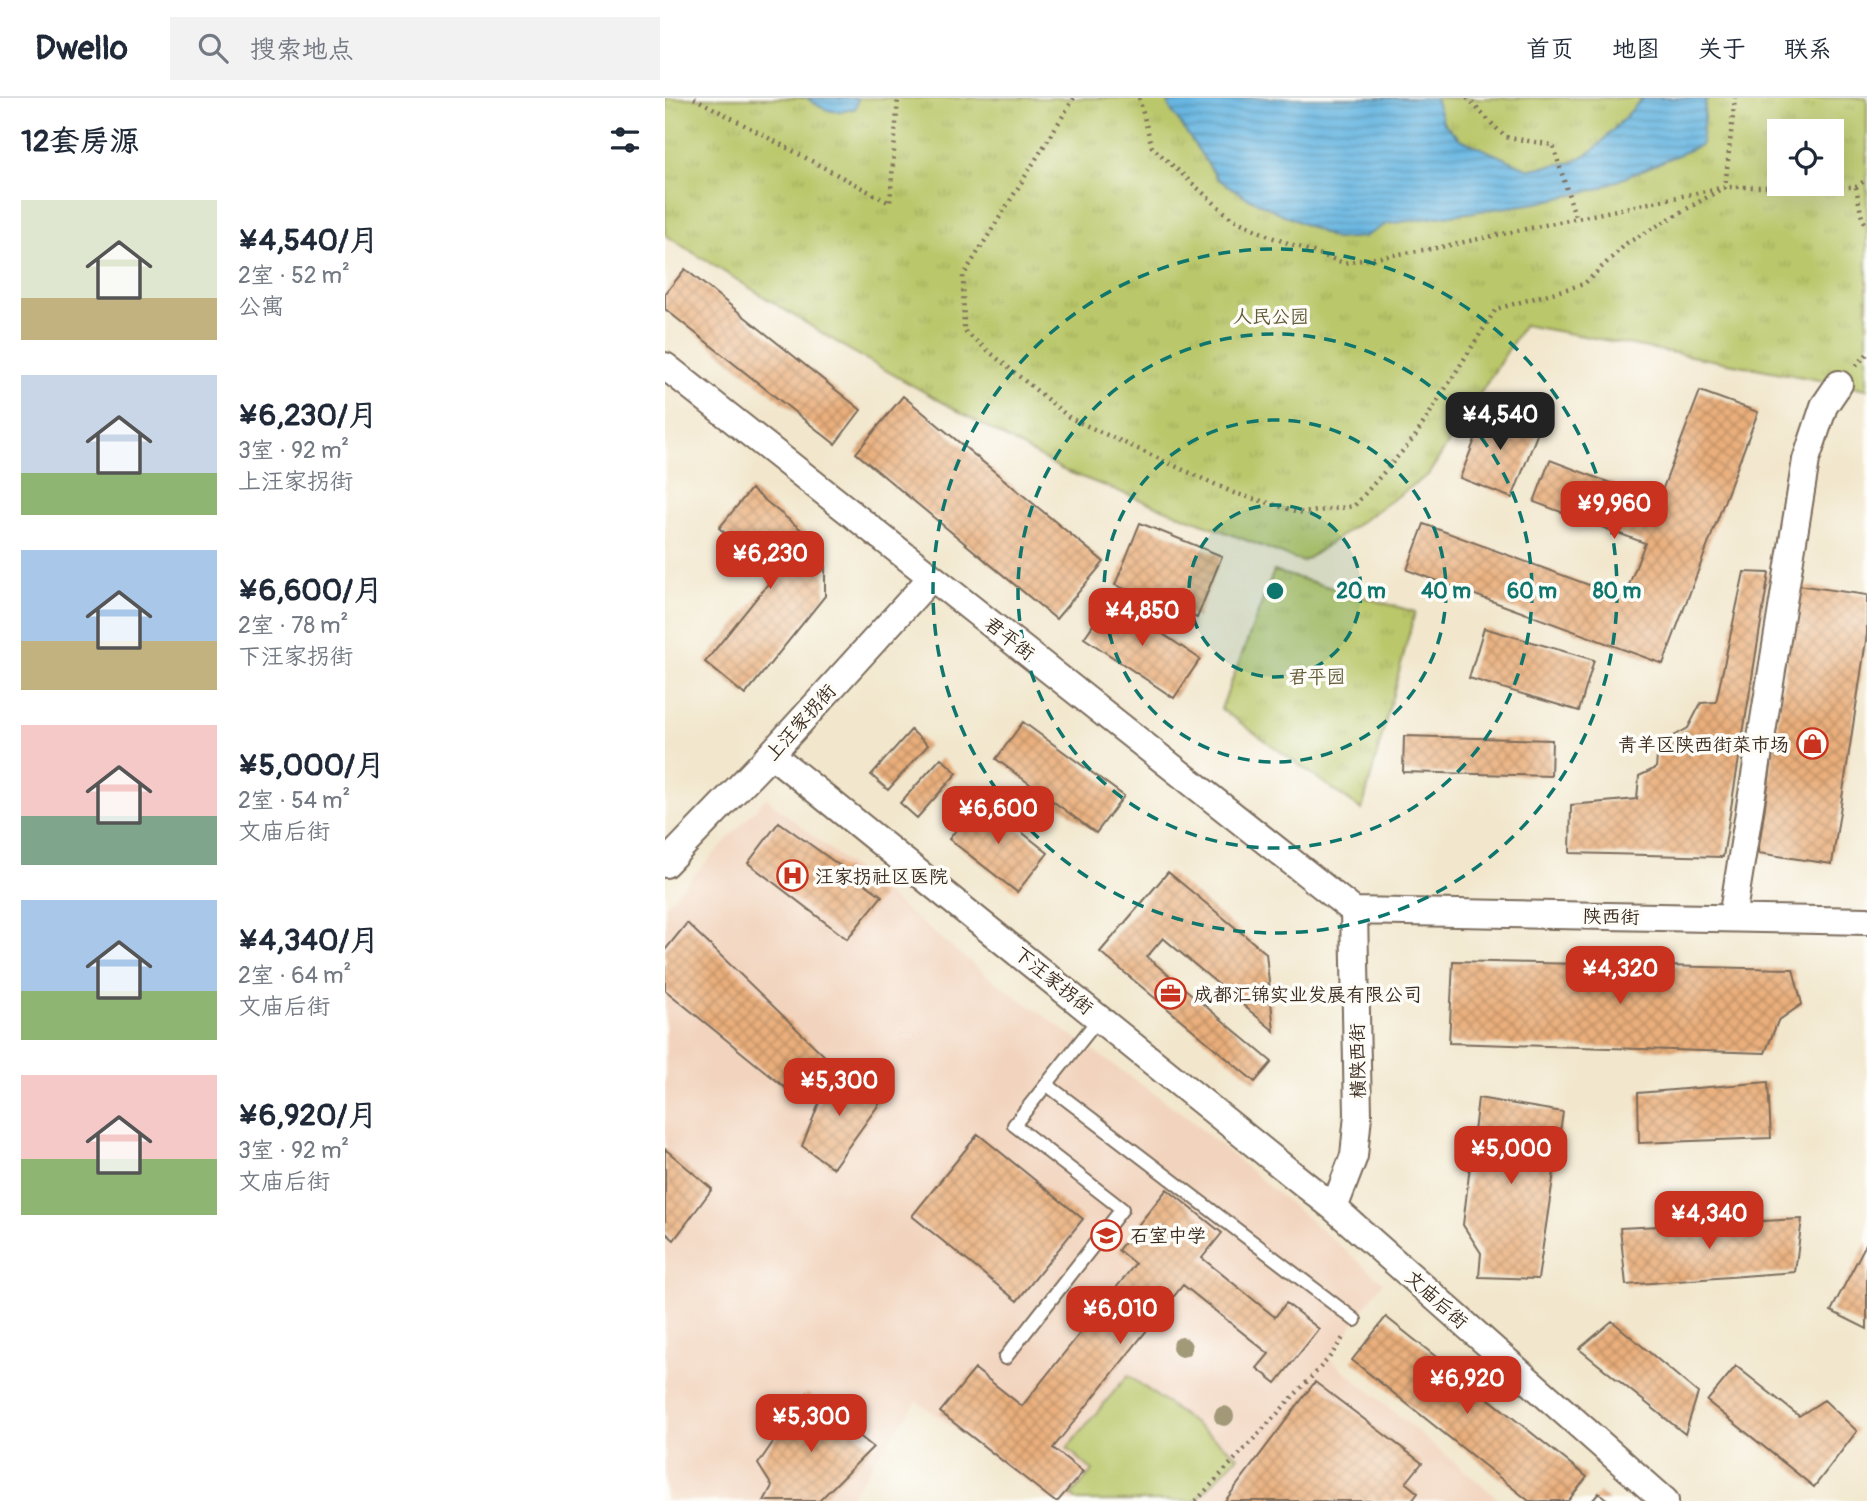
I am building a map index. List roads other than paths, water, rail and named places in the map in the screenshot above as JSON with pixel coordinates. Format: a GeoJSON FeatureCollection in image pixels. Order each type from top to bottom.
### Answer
{"type":"FeatureCollection","features":[{"type":"Feature","properties":{"kind":"street","name":"君平街"},"geometry":{"type":"LineString","coordinates":[[665,366],[1354,911]]}},
{"type":"Feature","properties":{"kind":"street"},"geometry":{"type":"LineString","coordinates":[[1732,918],[1806,460],[1824,406],[1839,384]]}},
{"type":"Feature","properties":{"kind":"street","name":"上汪家拐街"},"geometry":{"type":"LineString","coordinates":[[665,864],[771,754],[932,577]]}},
{"type":"Feature","properties":{"kind":"street","name":"下汪家拐街"},"geometry":{"type":"LineString","coordinates":[[771,754],[1334,1208]]}},
{"type":"Feature","properties":{"kind":"street","name":"陕西街"},"geometry":{"type":"LineString","coordinates":[[1354,911],[1867,920]]}},
{"type":"Feature","properties":{"kind":"street","name":"横陕西街"},"geometry":{"type":"LineString","coordinates":[[1334,1208],[1354,1156],[1358,1115],[1354,911]]}},
{"type":"Feature","properties":{"kind":"street","name":"文庙后街"},"geometry":{"type":"LineString","coordinates":[[1334,1208],[1665,1501]]}},
{"type":"Feature","properties":{"kind":"lane"},"geometry":{"type":"LineString","coordinates":[[1005,1358],[1122,1209],[1014,1125],[1100,1017]]}},
{"type":"Feature","properties":{"kind":"lane"},"geometry":{"type":"LineString","coordinates":[[1046,1084],[1355,1320]]}},
{"type":"Feature","properties":{"kind":"water"},"geometry":{"type":"Polygon","coordinates":[[[807,98],[858,98],[856,108],[836,111],[824,109],[807,98]]]}},
{"type":"Feature","properties":{"kind":"water"},"geometry":{"type":"Polygon","coordinates":[[[1168,98],[1435,98],[1443,122],[1460,139],[1529,169],[1573,162],[1594,150],[1643,98],[1706,98],[1701,145],[1598,189],[1537,203],[1387,224],[1364,237],[1335,239],[1248,198],[1218,179],[1169,107],[1168,98]]]}},
{"type":"Feature","properties":{"kind":"place","name":"青羊区陕西街菜市场"},"geometry":{"type":"Point","coordinates":[1812,744]}},
{"type":"Feature","properties":{"kind":"place","name":"汪家拐社区医院"},"geometry":{"type":"Point","coordinates":[792,876]}},
{"type":"Feature","properties":{"kind":"place","name":"成都汇锦实业发展有限公司"},"geometry":{"type":"Point","coordinates":[1171,994]}},
{"type":"Feature","properties":{"kind":"place","name":"石室中学"},"geometry":{"type":"Point","coordinates":[1107,1235]}},
{"type":"Feature","properties":{"kind":"park label","name":"人民公园"},"geometry":{"type":"Point","coordinates":[1271,316]}},
{"type":"Feature","properties":{"kind":"park label","name":"君平园"},"geometry":{"type":"Point","coordinates":[1317,676]}}]}
